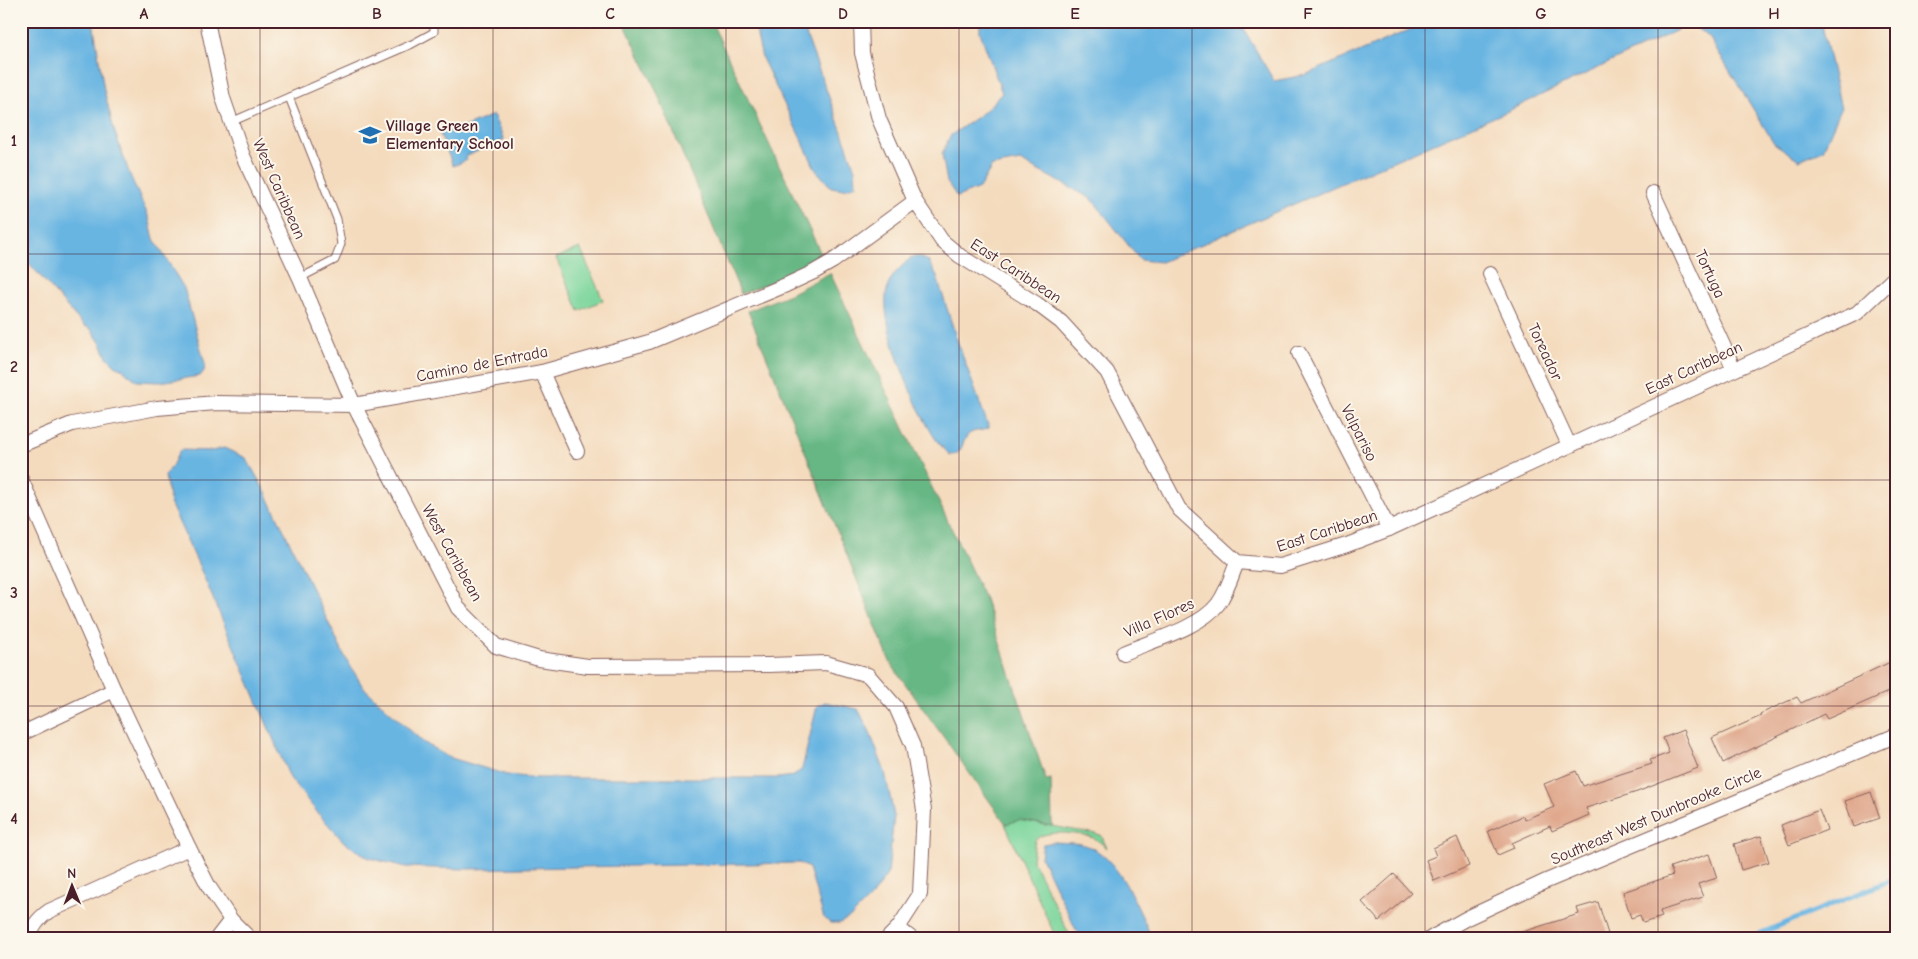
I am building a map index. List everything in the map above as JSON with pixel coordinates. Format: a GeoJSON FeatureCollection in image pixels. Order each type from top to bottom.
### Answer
{"type":"FeatureCollection","features":[{"type":"Feature","properties":{"kind":"street","name":"West Caribbean"},"geometry":{"type":"LineString","coordinates":[[207,21],[216,68],[243,156],[300,278],[354,405],[458,608],[496,646],[539,659],[588,666],[769,666],[826,663],[868,675],[896,707],[914,746],[924,810],[920,894],[898,928],[888,938]]}},
{"type":"Feature","properties":{"kind":"street","name":"East Caribbean"},"geometry":{"type":"LineString","coordinates":[[861,21],[862,53],[879,119],[915,201],[942,241],[960,256],[1037,304],[1061,322],[1107,372],[1179,508],[1237,562],[1280,566],[1347,545],[1388,529],[1856,313],[1897,275]]}},
{"type":"Feature","properties":{"kind":"street","name":"Tortuga"},"geometry":{"type":"LineString","coordinates":[[1653,193],[1734,369]]}},
{"type":"Feature","properties":{"kind":"street","name":"Camino de Entrada"},"geometry":{"type":"LineString","coordinates":[[21,445],[72,424],[157,408],[222,403],[354,405],[542,372],[649,342],[786,286],[833,261],[915,201]]}},
{"type":"Feature","properties":{"kind":"street","name":"Toreador"},"geometry":{"type":"LineString","coordinates":[[1490,274],[1569,445]]}},
{"type":"Feature","properties":{"kind":"street","name":"Valpariso"},"geometry":{"type":"LineString","coordinates":[[1299,353],[1388,529]]}},
{"type":"Feature","properties":{"kind":"street"},"geometry":{"type":"LineString","coordinates":[[542,372],[577,450]]}},
{"type":"Feature","properties":{"kind":"street"},"geometry":{"type":"LineString","coordinates":[[21,479],[114,690],[189,848],[209,887],[231,920],[249,938]]}},
{"type":"Feature","properties":{"kind":"street","name":"Villa Flores"},"geometry":{"type":"LineString","coordinates":[[1123,653],[1206,617],[1219,603],[1237,562]]}},
{"type":"Feature","properties":{"kind":"street"},"geometry":{"type":"LineString","coordinates":[[21,734],[114,690]]}},
{"type":"Feature","properties":{"kind":"street","name":"Southeast West Dunbrooke Circle"},"geometry":{"type":"LineString","coordinates":[[1431,938],[1467,918],[1544,882],[1897,735]]}},
{"type":"Feature","properties":{"kind":"street"},"geometry":{"type":"LineString","coordinates":[[29,938],[39,918],[49,912],[189,848]]}},
{"type":"Feature","properties":{"kind":"street"},"geometry":{"type":"LineString","coordinates":[[216,938],[231,920]]}},
{"type":"Feature","properties":{"kind":"street"},"geometry":{"type":"LineString","coordinates":[[898,928],[911,938]]}},
{"type":"Feature","properties":{"kind":"lane"},"geometry":{"type":"LineString","coordinates":[[231,122],[412,44],[434,32],[434,21]]}},
{"type":"Feature","properties":{"kind":"lane"},"geometry":{"type":"LineString","coordinates":[[289,97],[337,219],[342,244],[336,260],[300,278]]}},
{"type":"Feature","properties":{"kind":"green space"},"geometry":{"type":"Polygon","coordinates":[[[623,21],[711,21],[822,256],[783,277],[741,294],[652,81],[623,21]]]}},
{"type":"Feature","properties":{"kind":"green space"},"geometry":{"type":"Polygon","coordinates":[[[580,248],[603,300],[579,311],[556,258],[580,248]]]}},
{"type":"Feature","properties":{"kind":"green space"},"geometry":{"type":"Polygon","coordinates":[[[830,273],[985,599],[1046,780],[1051,779],[1052,826],[1019,820],[1006,824],[891,664],[748,311],[790,294],[830,273]]]}},
{"type":"Feature","properties":{"kind":"green space"},"geometry":{"type":"Polygon","coordinates":[[[1019,820],[1101,835],[1107,848],[1092,838],[1069,833],[1046,834],[1035,840],[1032,859],[1071,938],[1056,938],[1005,824],[1019,820]]]}},
{"type":"Feature","properties":{"kind":"water"},"geometry":{"type":"Polygon","coordinates":[[[21,21],[93,21],[104,90],[114,130],[130,175],[149,218],[154,239],[184,288],[205,364],[204,371],[200,376],[159,382],[137,381],[107,357],[91,329],[83,325],[21,254],[21,21]]]}},
{"type":"Feature","properties":{"kind":"water"},"geometry":{"type":"Polygon","coordinates":[[[757,21],[801,21],[847,146],[855,170],[856,185],[844,189],[831,187],[816,170],[762,58],[757,36],[757,21]]]}},
{"type":"Feature","properties":{"kind":"water"},"geometry":{"type":"Polygon","coordinates":[[[980,21],[1239,21],[1274,81],[1305,75],[1430,21],[1821,21],[1841,108],[1823,150],[1799,160],[1774,143],[1709,37],[1690,24],[1508,111],[1161,262],[1140,260],[1092,199],[1020,161],[992,166],[979,188],[957,197],[947,182],[942,154],[950,136],[984,112],[1002,93],[980,32],[980,21]]]}},
{"type":"Feature","properties":{"kind":"water"},"geometry":{"type":"Polygon","coordinates":[[[493,115],[504,140],[466,156],[467,160],[453,166],[440,134],[455,128],[457,130],[493,115]]]}},
{"type":"Feature","properties":{"kind":"water"},"geometry":{"type":"Polygon","coordinates":[[[912,257],[921,257],[928,261],[936,274],[958,343],[989,428],[969,434],[959,451],[954,455],[950,455],[936,440],[916,403],[899,362],[887,319],[886,301],[888,286],[895,274],[912,257]]]}},
{"type":"Feature","properties":{"kind":"water"},"geometry":{"type":"Polygon","coordinates":[[[224,448],[246,458],[265,491],[345,657],[363,687],[423,742],[448,757],[507,775],[538,778],[778,778],[794,776],[802,769],[817,706],[825,702],[858,709],[869,730],[885,772],[894,816],[888,873],[871,897],[852,916],[840,923],[830,923],[824,918],[809,868],[799,863],[466,869],[406,867],[369,858],[345,843],[290,778],[170,503],[165,476],[180,450],[212,451],[224,448]]]}},
{"type":"Feature","properties":{"kind":"water"},"geometry":{"type":"Polygon","coordinates":[[[1055,842],[1086,845],[1101,853],[1127,886],[1152,938],[1080,938],[1041,857],[1043,844],[1055,842]]]}},
{"type":"Feature","properties":{"kind":"building"},"geometry":{"type":"Polygon","coordinates":[[[1897,659],[1897,688],[1827,719],[1824,714],[1723,763],[1712,738],[1797,697],[1801,703],[1897,659]]]}},
{"type":"Feature","properties":{"kind":"building"},"geometry":{"type":"Polygon","coordinates":[[[1683,730],[1698,768],[1637,792],[1586,808],[1589,815],[1552,831],[1550,826],[1512,843],[1514,848],[1498,855],[1488,831],[1523,816],[1524,820],[1554,807],[1544,784],[1576,771],[1583,786],[1652,764],[1650,760],[1669,753],[1663,738],[1683,730]]]}},
{"type":"Feature","properties":{"kind":"building"},"geometry":{"type":"Polygon","coordinates":[[[1871,792],[1880,818],[1854,827],[1845,801],[1871,792]]]}},
{"type":"Feature","properties":{"kind":"building"},"geometry":{"type":"Polygon","coordinates":[[[1819,810],[1827,830],[1789,845],[1781,825],[1819,810]]]}},
{"type":"Feature","properties":{"kind":"building"},"geometry":{"type":"Polygon","coordinates":[[[1761,836],[1769,862],[1741,870],[1734,844],[1761,836]]]}},
{"type":"Feature","properties":{"kind":"building"},"geometry":{"type":"Polygon","coordinates":[[[1457,837],[1469,866],[1434,881],[1426,860],[1436,856],[1433,848],[1457,837]]]}},
{"type":"Feature","properties":{"kind":"building"},"geometry":{"type":"Polygon","coordinates":[[[1709,854],[1717,878],[1698,884],[1703,897],[1660,911],[1662,917],[1643,923],[1640,915],[1631,918],[1623,892],[1673,875],[1670,867],[1709,854]]]}},
{"type":"Feature","properties":{"kind":"building"},"geometry":{"type":"Polygon","coordinates":[[[1394,874],[1411,893],[1379,921],[1362,902],[1394,874]]]}},
{"type":"Feature","properties":{"kind":"building"},"geometry":{"type":"Polygon","coordinates":[[[1598,902],[1608,934],[1597,938],[1514,938],[1513,935],[1579,914],[1577,908],[1598,902]]]}},
{"type":"Feature","properties":{"kind":"waterway"},"geometry":{"type":"LineString","coordinates":[[1749,938],[1897,878]]}},
{"type":"Feature","properties":{"kind":"place","name":"Village Green Elementary School"},"geometry":{"type":"Point","coordinates":[370,135]}}]}
